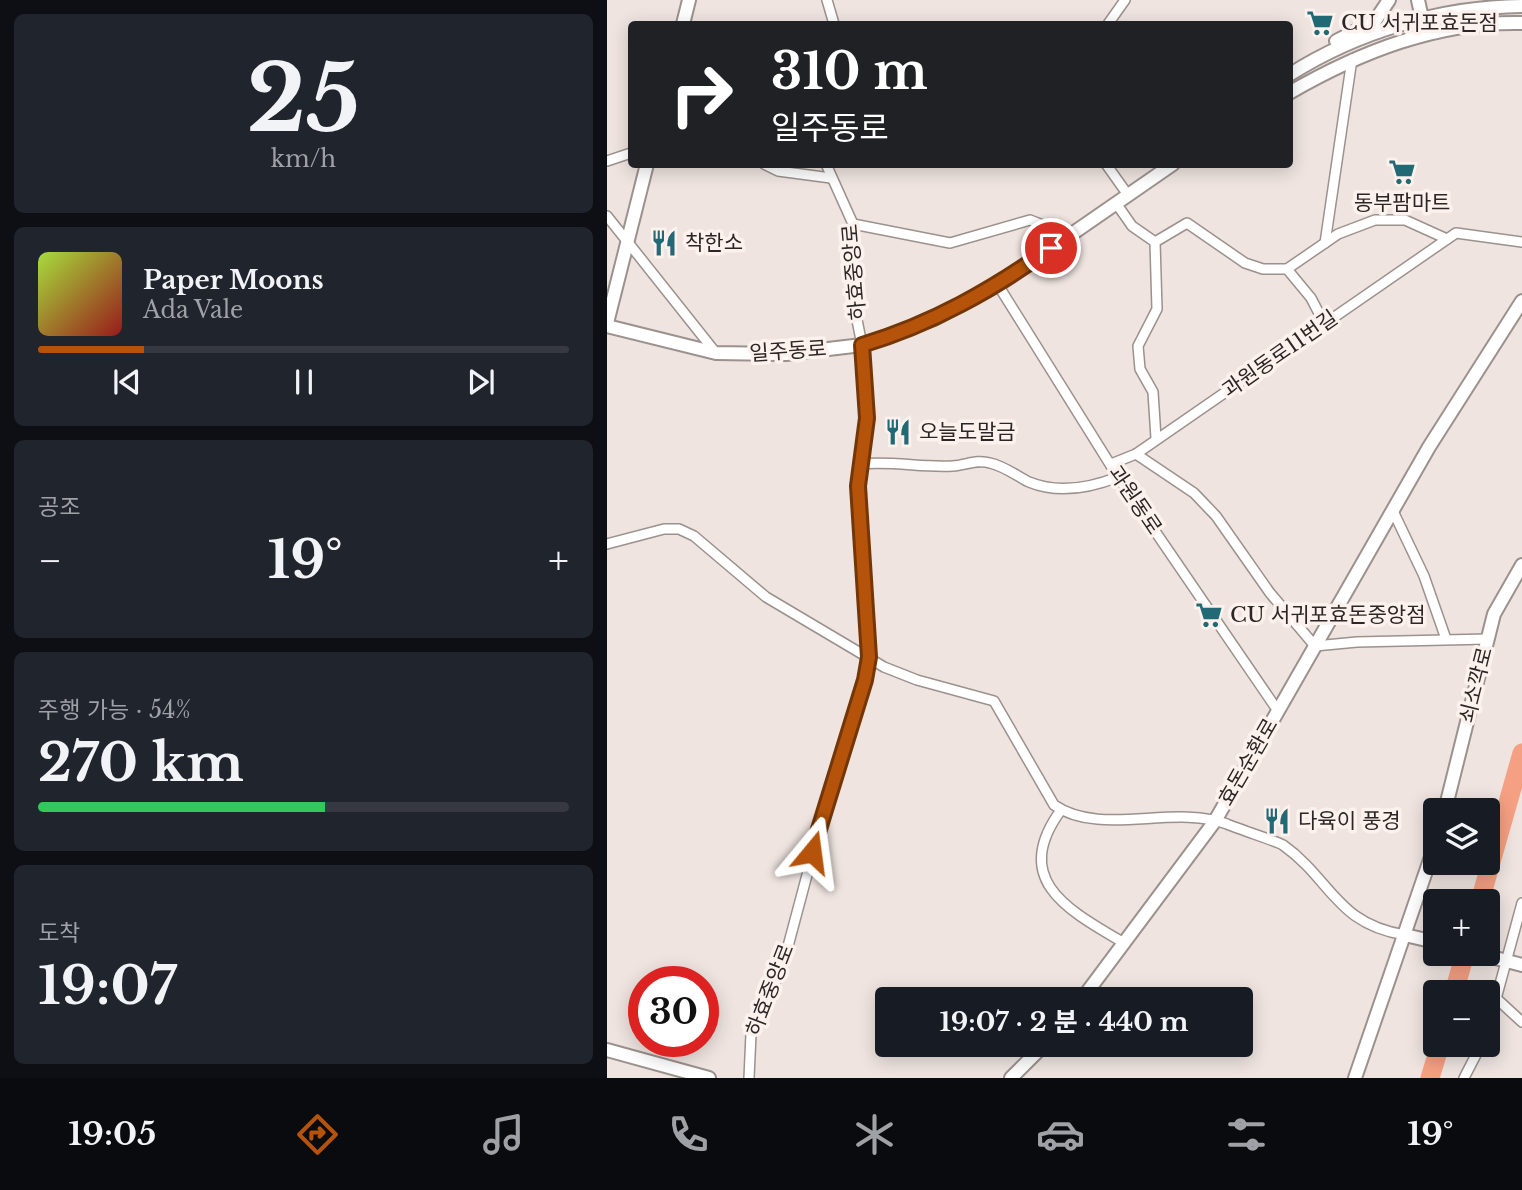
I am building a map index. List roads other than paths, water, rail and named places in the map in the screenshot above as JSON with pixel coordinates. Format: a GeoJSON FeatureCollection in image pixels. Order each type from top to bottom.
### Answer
{"type":"FeatureCollection","features":[{"type":"Feature","properties":{"kind":"street"},"geometry":{"type":"LineString","coordinates":[[684,21],[689,0]]}},
{"type":"Feature","properties":{"kind":"street"},"geometry":{"type":"LineString","coordinates":[[827,0],[834,21]]}},
{"type":"Feature","properties":{"kind":"street"},"geometry":{"type":"LineString","coordinates":[[1109,21],[1124,0]]}},
{"type":"Feature","properties":{"kind":"street"},"geometry":{"type":"LineString","coordinates":[[1293,63],[1375,21],[1389,0]]}},
{"type":"Feature","properties":{"kind":"street"},"geometry":{"type":"LineString","coordinates":[[1418,0],[1425,35]]}},
{"type":"Feature","properties":{"kind":"street"},"geometry":{"type":"LineString","coordinates":[[1293,72],[1312,60],[1353,42],[1423,18],[1460,11],[1522,6]]}},
{"type":"Feature","properties":{"kind":"street"},"geometry":{"type":"LineString","coordinates":[[1293,91],[1352,59],[1425,35],[1522,23]]}},
{"type":"Feature","properties":{"kind":"street"},"geometry":{"type":"LineString","coordinates":[[1325,243],[1352,59]]}},
{"type":"Feature","properties":{"kind":"street"},"geometry":{"type":"LineString","coordinates":[[607,161],[628,154]]}},
{"type":"Feature","properties":{"kind":"street"},"geometry":{"type":"LineString","coordinates":[[607,324],[646,168]]}},
{"type":"Feature","properties":{"kind":"street"},"geometry":{"type":"LineString","coordinates":[[772,168],[831,178]]}},
{"type":"Feature","properties":{"kind":"street","name":"하효중앙로"},"geometry":{"type":"LineString","coordinates":[[749,1078],[751,1034],[783,965],[823,815],[865,680],[869,657],[858,486],[867,418],[862,345],[855,310],[853,224],[827,168]]}},
{"type":"Feature","properties":{"kind":"street"},"geometry":{"type":"LineString","coordinates":[[1109,168],[1128,195]]}},
{"type":"Feature","properties":{"kind":"street","name":"일주동로"},"geometry":{"type":"LineString","coordinates":[[607,324],[715,353],[786,354],[862,345],[934,319],[998,285],[1167,168]]}},
{"type":"Feature","properties":{"kind":"street"},"geometry":{"type":"LineString","coordinates":[[1116,203],[1131,226],[1155,242]]}},
{"type":"Feature","properties":{"kind":"street"},"geometry":{"type":"LineString","coordinates":[[607,216],[715,353]]}},
{"type":"Feature","properties":{"kind":"street"},"geometry":{"type":"LineString","coordinates":[[853,224],[950,243],[1030,220],[1069,235]]}},
{"type":"Feature","properties":{"kind":"street"},"geometry":{"type":"LineString","coordinates":[[1155,242],[1187,223],[1245,263],[1263,269],[1287,269],[1338,234],[1375,220],[1405,220],[1447,239],[1456,233],[1522,242]]}},
{"type":"Feature","properties":{"kind":"street","name":"과원동로11번길"},"geometry":{"type":"LineString","coordinates":[[1111,464],[1136,454],[1447,239]]}},
{"type":"Feature","properties":{"kind":"street"},"geometry":{"type":"LineString","coordinates":[[1155,242],[1157,309],[1138,346],[1140,369],[1153,393],[1157,439]]}},
{"type":"Feature","properties":{"kind":"street"},"geometry":{"type":"LineString","coordinates":[[1287,269],[1311,298],[1325,323]]}},
{"type":"Feature","properties":{"kind":"street","name":"과원동로"},"geometry":{"type":"LineString","coordinates":[[998,285],[1118,477],[1278,711]]}},
{"type":"Feature","properties":{"kind":"street","name":"효돈순환로"},"geometry":{"type":"LineString","coordinates":[[1091,987],[1215,821],[1393,511],[1522,301]]}},
{"type":"Feature","properties":{"kind":"street"},"geometry":{"type":"LineString","coordinates":[[1136,454],[1194,493],[1216,516],[1270,593],[1315,646],[1488,639]]}},
{"type":"Feature","properties":{"kind":"street"},"geometry":{"type":"LineString","coordinates":[[861,464],[887,462],[952,466],[973,462],[990,463],[1031,482],[1056,489],[1081,487],[1118,477]]}},
{"type":"Feature","properties":{"kind":"street"},"geometry":{"type":"LineString","coordinates":[[1393,511],[1433,597],[1446,639]]}},
{"type":"Feature","properties":{"kind":"street"},"geometry":{"type":"LineString","coordinates":[[607,544],[664,529],[686,532],[766,597],[815,629],[917,680],[994,701],[1054,805],[1070,817],[1182,817],[1215,821],[1281,844],[1323,883],[1345,910],[1380,931],[1423,940]]}},
{"type":"Feature","properties":{"kind":"street","name":"쇠소깍로"},"geometry":{"type":"LineString","coordinates":[[1448,798],[1494,614],[1522,565]]}},
{"type":"Feature","properties":{"kind":"street"},"geometry":{"type":"LineString","coordinates":[[1061,810],[1042,844],[1043,878],[1063,902],[1124,943]]}},
{"type":"Feature","properties":{"kind":"street"},"geometry":{"type":"LineString","coordinates":[[1355,1078],[1425,875]]}},
{"type":"Feature","properties":{"kind":"street"},"geometry":{"type":"LineString","coordinates":[[1522,903],[1500,959],[1522,965]]}},
{"type":"Feature","properties":{"kind":"street"},"geometry":{"type":"LineString","coordinates":[[1500,1002],[1522,1022]]}},
{"type":"Feature","properties":{"kind":"street"},"geometry":{"type":"LineString","coordinates":[[607,1050],[709,1078]]}},
{"type":"Feature","properties":{"kind":"street"},"geometry":{"type":"LineString","coordinates":[[1011,1078],[1032,1057]]}},
{"type":"Feature","properties":{"kind":"street"},"geometry":{"type":"LineString","coordinates":[[1465,1078],[1475,1057]]}},
{"type":"Feature","properties":{"kind":"waterway"},"geometry":{"type":"LineString","coordinates":[[1483,889],[1522,753]]}},
{"type":"Feature","properties":{"kind":"waterway"},"geometry":{"type":"LineString","coordinates":[[1457,980],[1462,966]]}},
{"type":"Feature","properties":{"kind":"waterway"},"geometry":{"type":"LineString","coordinates":[[1430,1078],[1436,1057]]}},
{"type":"Feature","properties":{"kind":"place","name":"CU 서귀포효돈점"},"geometry":{"type":"Point","coordinates":[1320,23]}},
{"type":"Feature","properties":{"kind":"place","name":"동부팜마트"},"geometry":{"type":"Point","coordinates":[1402,172]}},
{"type":"Feature","properties":{"kind":"place","name":"착한소"},"geometry":{"type":"Point","coordinates":[664,243]}},
{"type":"Feature","properties":{"kind":"place","name":"오늘도말금"},"geometry":{"type":"Point","coordinates":[898,432]}},
{"type":"Feature","properties":{"kind":"place","name":"CU 서귀포효돈중앙점"},"geometry":{"type":"Point","coordinates":[1209,615]}},
{"type":"Feature","properties":{"kind":"place","name":"다육이 풍경"},"geometry":{"type":"Point","coordinates":[1277,821]}}]}
